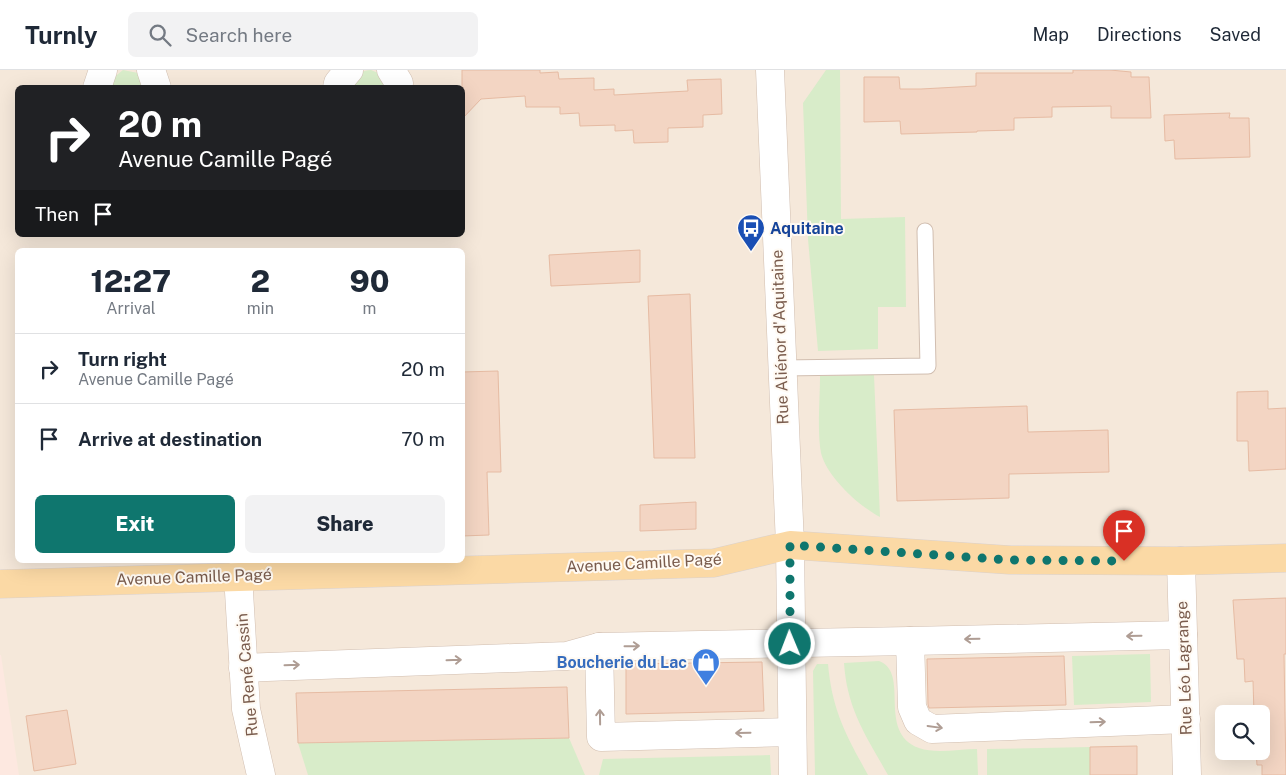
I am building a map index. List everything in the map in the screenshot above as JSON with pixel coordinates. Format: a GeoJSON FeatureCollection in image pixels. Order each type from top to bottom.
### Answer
{"type":"FeatureCollection","features":[{"type":"Feature","properties":{"kind":"main road","name":"Avenue Camille Pagé"},"geometry":{"type":"LineString","coordinates":[[0,584],[238,575],[714,563],[790,545],[1010,560],[1181,561],[1286,558]]}},
{"type":"Feature","properties":{"kind":"street"},"geometry":{"type":"LineString","coordinates":[[98,85],[103,70]]}},
{"type":"Feature","properties":{"kind":"street"},"geometry":{"type":"LineString","coordinates":[[151,70],[155,76],[156,85]]}},
{"type":"Feature","properties":{"kind":"street"},"geometry":{"type":"LineString","coordinates":[[338,85],[349,70]]}},
{"type":"Feature","properties":{"kind":"street"},"geometry":{"type":"LineString","coordinates":[[391,70],[398,85]]}},
{"type":"Feature","properties":{"kind":"street","name":"Rue Aliénor d'Aquitaine"},"geometry":{"type":"LineString","coordinates":[[770,70],[790,545],[793,775]]}},
{"type":"Feature","properties":{"kind":"street","name":"Rue Léo Lagrange"},"geometry":{"type":"LineString","coordinates":[[1181,561],[1187,775]]}},
{"type":"Feature","properties":{"kind":"street","name":"Rue René Cassin"},"geometry":{"type":"LineString","coordinates":[[238,575],[246,709],[261,775]]}},
{"type":"Feature","properties":{"kind":"street"},"geometry":{"type":"LineString","coordinates":[[243,668],[567,656],[599,646],[790,644],[1183,635]]}},
{"type":"Feature","properties":{"kind":"street"},"geometry":{"type":"LineString","coordinates":[[910,641],[912,707],[918,721],[932,729],[1186,719]]}},
{"type":"Feature","properties":{"kind":"street"},"geometry":{"type":"LineString","coordinates":[[599,646],[600,737],[792,732]]}},
{"type":"Feature","properties":{"kind":"lane"},"geometry":{"type":"LineString","coordinates":[[782,368],[928,366],[925,231]]}},
{"type":"Feature","properties":{"kind":"shaded area"},"geometry":{"type":"Polygon","coordinates":[[[0,70],[1286,70],[1286,775],[0,775],[0,70]]]}},
{"type":"Feature","properties":{"kind":"shaded area"},"geometry":{"type":"Polygon","coordinates":[[[1,655],[19,775],[0,775],[1,655]]]}},
{"type":"Feature","properties":{"kind":"green space"},"geometry":{"type":"Polygon","coordinates":[[[123,70],[138,73],[144,85],[110,85],[112,79],[123,70]]]}},
{"type":"Feature","properties":{"kind":"green space"},"geometry":{"type":"Polygon","coordinates":[[[371,70],[378,73],[385,85],[352,85],[358,75],[371,70]]]}},
{"type":"Feature","properties":{"kind":"green space"},"geometry":{"type":"Polygon","coordinates":[[[826,70],[840,70],[841,219],[905,217],[906,307],[878,307],[878,349],[818,351],[808,239],[803,103],[826,70]]]}},
{"type":"Feature","properties":{"kind":"green space"},"geometry":{"type":"Polygon","coordinates":[[[874,375],[880,517],[863,506],[845,490],[830,472],[821,453],[819,436],[820,376],[874,375]]]}},
{"type":"Feature","properties":{"kind":"green space"},"geometry":{"type":"Polygon","coordinates":[[[1150,654],[1151,702],[1074,705],[1072,656],[1150,654]]]}},
{"type":"Feature","properties":{"kind":"green space"},"geometry":{"type":"Polygon","coordinates":[[[879,661],[888,668],[893,677],[896,717],[899,729],[906,740],[919,748],[933,751],[977,749],[978,775],[888,775],[865,735],[853,708],[844,663],[879,661]]]}},
{"type":"Feature","properties":{"kind":"green space"},"geometry":{"type":"Polygon","coordinates":[[[817,664],[828,664],[833,695],[841,722],[868,775],[815,775],[813,671],[817,664]]]}},
{"type":"Feature","properties":{"kind":"green space"},"geometry":{"type":"Polygon","coordinates":[[[569,738],[585,775],[308,775],[298,743],[569,738]]]}},
{"type":"Feature","properties":{"kind":"green space"},"geometry":{"type":"Polygon","coordinates":[[[1090,747],[1090,775],[987,775],[987,749],[1090,747]]]}},
{"type":"Feature","properties":{"kind":"green space"},"geometry":{"type":"Polygon","coordinates":[[[770,755],[771,775],[599,775],[603,759],[770,755]]]}},
{"type":"Feature","properties":{"kind":"building"},"geometry":{"type":"Polygon","coordinates":[[[462,70],[540,70],[540,73],[558,72],[559,79],[594,78],[594,90],[614,89],[614,95],[688,91],[687,80],[721,79],[722,114],[703,115],[703,127],[668,128],[668,142],[634,143],[633,130],[615,131],[615,125],[580,126],[579,113],[560,114],[560,107],[526,107],[525,96],[481,99],[465,116],[465,85],[462,85],[462,70]]]}},
{"type":"Feature","properties":{"kind":"building"},"geometry":{"type":"Polygon","coordinates":[[[1073,70],[1110,70],[1131,72],[1131,77],[1149,77],[1151,118],[1111,118],[1111,106],[1052,107],[1052,117],[1014,118],[1014,130],[901,134],[900,121],[864,122],[864,77],[899,77],[900,89],[921,89],[976,86],[976,73],[1073,73],[1073,70]]]}},
{"type":"Feature","properties":{"kind":"building"},"geometry":{"type":"Polygon","coordinates":[[[1230,113],[1229,118],[1249,118],[1250,157],[1175,159],[1174,140],[1165,141],[1164,115],[1230,113]]]}},
{"type":"Feature","properties":{"kind":"building"},"geometry":{"type":"Polygon","coordinates":[[[640,250],[640,282],[551,286],[549,255],[640,250]]]}},
{"type":"Feature","properties":{"kind":"building"},"geometry":{"type":"Polygon","coordinates":[[[690,294],[695,458],[654,458],[648,296],[690,294]]]}},
{"type":"Feature","properties":{"kind":"building"},"geometry":{"type":"Polygon","coordinates":[[[498,371],[501,472],[487,472],[489,535],[465,536],[465,372],[498,371]]]}},
{"type":"Feature","properties":{"kind":"building"},"geometry":{"type":"Polygon","coordinates":[[[1268,391],[1268,409],[1286,408],[1286,469],[1249,471],[1248,441],[1237,441],[1237,392],[1268,391]]]}},
{"type":"Feature","properties":{"kind":"building"},"geometry":{"type":"Polygon","coordinates":[[[1027,406],[1028,432],[1108,430],[1109,472],[1009,474],[1009,498],[897,501],[894,410],[1027,406]]]}},
{"type":"Feature","properties":{"kind":"building"},"geometry":{"type":"Polygon","coordinates":[[[696,502],[696,529],[640,531],[640,505],[696,502]]]}},
{"type":"Feature","properties":{"kind":"building"},"geometry":{"type":"Polygon","coordinates":[[[1286,598],[1286,654],[1284,654],[1286,775],[1262,775],[1262,765],[1257,765],[1257,760],[1270,760],[1270,705],[1254,705],[1253,681],[1245,682],[1244,659],[1237,659],[1233,600],[1286,598]]]}},
{"type":"Feature","properties":{"kind":"building"},"geometry":{"type":"Polygon","coordinates":[[[1064,656],[1066,705],[929,708],[927,659],[1064,656]]]}},
{"type":"Feature","properties":{"kind":"building"},"geometry":{"type":"Polygon","coordinates":[[[762,662],[764,711],[626,714],[626,664],[762,662]]]}},
{"type":"Feature","properties":{"kind":"building"},"geometry":{"type":"Polygon","coordinates":[[[567,687],[569,738],[298,743],[296,693],[567,687]]]}},
{"type":"Feature","properties":{"kind":"building"},"geometry":{"type":"Polygon","coordinates":[[[67,710],[76,764],[34,771],[26,716],[67,710]]]}},
{"type":"Feature","properties":{"kind":"building"},"geometry":{"type":"Polygon","coordinates":[[[1137,746],[1137,775],[1090,775],[1090,747],[1137,746]]]}},
{"type":"Feature","properties":{"kind":"place","name":"Aquitaine"},"geometry":{"type":"Point","coordinates":[751,252]}},
{"type":"Feature","properties":{"kind":"place","name":"Boucherie du Lac"},"geometry":{"type":"Point","coordinates":[706,686]}},
{"type":"Feature","properties":{"kind":"route"},"geometry":{"type":"LineString","coordinates":[[790,644],[790,545],[1010,560],[1124,561]]}}]}
